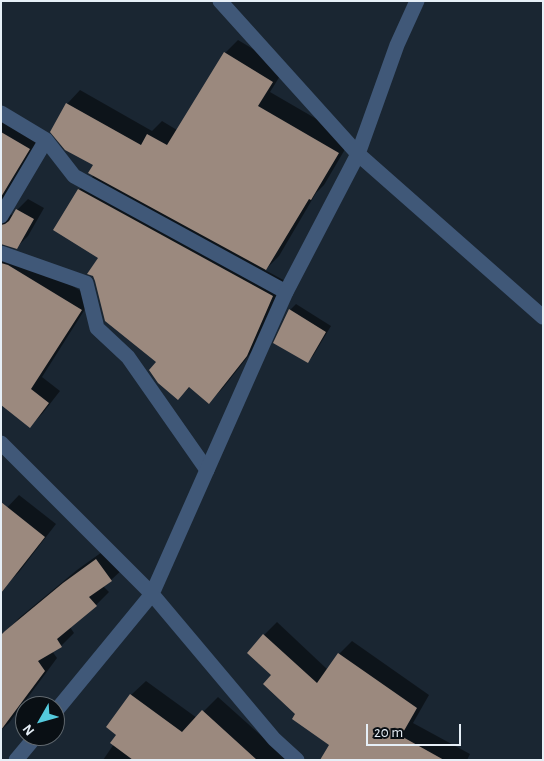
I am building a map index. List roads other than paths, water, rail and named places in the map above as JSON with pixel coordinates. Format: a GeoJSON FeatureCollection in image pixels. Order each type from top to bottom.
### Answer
{"type":"FeatureCollection","features":[{"type":"Feature","properties":{"kind":"street"},"geometry":{"type":"LineString","coordinates":[[220,1],[358,154],[543,317]]}},
{"type":"Feature","properties":{"kind":"street"},"geometry":{"type":"LineString","coordinates":[[65,700],[152,594],[286,292],[358,154],[397,45],[417,1]]}},
{"type":"Feature","properties":{"kind":"street"},"geometry":{"type":"LineString","coordinates":[[1,113],[46,140],[74,176],[286,292]]}},
{"type":"Feature","properties":{"kind":"street"},"geometry":{"type":"LineString","coordinates":[[1,216],[46,140]]}},
{"type":"Feature","properties":{"kind":"street"},"geometry":{"type":"LineString","coordinates":[[1,253],[86,283],[97,328],[128,356],[207,470]]}},
{"type":"Feature","properties":{"kind":"street"},"geometry":{"type":"LineString","coordinates":[[1,443],[152,594],[274,739],[297,760]]}},
{"type":"Feature","properties":{"kind":"street"},"geometry":{"type":"LineString","coordinates":[[16,760],[28,746]]}}]}
